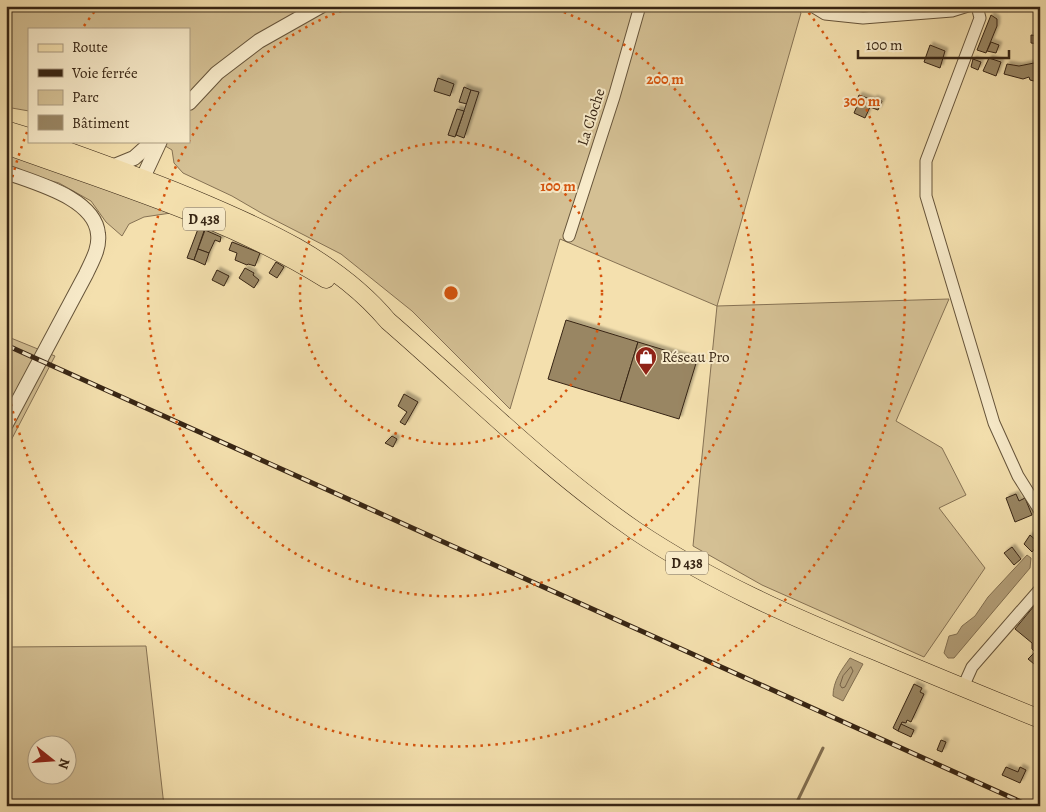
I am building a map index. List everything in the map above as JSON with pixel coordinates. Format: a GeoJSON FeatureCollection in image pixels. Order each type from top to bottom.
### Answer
{"type":"FeatureCollection","features":[{"type":"Feature","properties":{"kind":"main road"},"geometry":{"type":"LineString","coordinates":[[6,130],[28,138]]}},
{"type":"Feature","properties":{"kind":"main road","name":"D 438"},"geometry":{"type":"LineString","coordinates":[[43,142],[143,178],[256,226],[308,254],[331,269],[372,302],[388,321],[539,457],[611,513],[666,550],[720,581],[766,604],[1040,719]]}},
{"type":"Feature","properties":{"kind":"main road","name":"D 438"},"geometry":{"type":"LineString","coordinates":[[6,146],[211,221],[275,250],[324,278],[367,309],[388,321]]}},
{"type":"Feature","properties":{"kind":"street"},"geometry":{"type":"LineString","coordinates":[[190,102],[217,73],[259,41],[320,6]]}},
{"type":"Feature","properties":{"kind":"street","name":"La Cloche"},"geometry":{"type":"LineString","coordinates":[[569,236],[611,106],[640,6]]}},
{"type":"Feature","properties":{"kind":"street"},"geometry":{"type":"LineString","coordinates":[[812,6],[825,14],[863,18],[952,12],[968,6]]}},
{"type":"Feature","properties":{"kind":"street"},"geometry":{"type":"LineString","coordinates":[[976,6],[980,18],[926,161],[926,196],[994,423],[1018,476],[1040,511]]}},
{"type":"Feature","properties":{"kind":"street"},"geometry":{"type":"LineString","coordinates":[[6,141],[128,185],[138,184],[143,178],[160,142]]}},
{"type":"Feature","properties":{"kind":"street"},"geometry":{"type":"LineString","coordinates":[[112,167],[134,158],[152,142]]}},
{"type":"Feature","properties":{"kind":"street"},"geometry":{"type":"LineString","coordinates":[[6,172],[74,199],[87,210],[95,223],[98,234],[96,255],[6,424]]}},
{"type":"Feature","properties":{"kind":"street"},"geometry":{"type":"LineString","coordinates":[[963,687],[972,667],[1040,589]]}},
{"type":"Feature","properties":{"kind":"green space"},"geometry":{"type":"Polygon","coordinates":[[[8,6],[794,6],[801,13],[717,306],[560,239],[510,409],[412,311],[341,254],[232,196],[183,173],[174,163],[172,150],[159,142],[190,142],[190,28],[28,28],[28,111],[6,107],[6,11],[8,6]]]}},
{"type":"Feature","properties":{"kind":"green space"},"geometry":{"type":"Polygon","coordinates":[[[818,6],[919,6],[888,11],[840,12],[818,6]]]}},
{"type":"Feature","properties":{"kind":"green space"},"geometry":{"type":"Polygon","coordinates":[[[6,153],[171,213],[144,217],[129,224],[122,236],[106,222],[91,201],[59,183],[6,166],[6,153]]]}},
{"type":"Feature","properties":{"kind":"green space"},"geometry":{"type":"Polygon","coordinates":[[[949,299],[896,421],[942,448],[966,495],[939,508],[985,568],[924,657],[762,585],[693,546],[717,306],[949,299]]]}},
{"type":"Feature","properties":{"kind":"green space"},"geometry":{"type":"Polygon","coordinates":[[[6,336],[55,356],[6,450],[6,336]]]}},
{"type":"Feature","properties":{"kind":"green space"},"geometry":{"type":"Polygon","coordinates":[[[146,646],[164,806],[6,806],[6,647],[146,646]]]}},
{"type":"Feature","properties":{"kind":"water"},"geometry":{"type":"Polygon","coordinates":[[[1027,555],[1031,558],[1030,568],[954,658],[948,658],[944,653],[949,636],[957,634],[962,626],[975,616],[988,597],[1027,555]]]}},
{"type":"Feature","properties":{"kind":"water"},"geometry":{"type":"Polygon","coordinates":[[[850,658],[863,664],[843,701],[833,696],[833,691],[838,676],[850,658]]]}},
{"type":"Feature","properties":{"kind":"building"},"geometry":{"type":"Polygon","coordinates":[[[991,15],[997,19],[997,26],[986,53],[977,50],[991,15]]]}},
{"type":"Feature","properties":{"kind":"building"},"geometry":{"type":"Polygon","coordinates":[[[1031,35],[1039,36],[1039,44],[1031,43],[1031,35]]]}},
{"type":"Feature","properties":{"kind":"building"},"geometry":{"type":"Polygon","coordinates":[[[991,42],[999,45],[996,53],[987,51],[991,42]]]}},
{"type":"Feature","properties":{"kind":"building"},"geometry":{"type":"Polygon","coordinates":[[[930,45],[945,51],[940,68],[924,62],[930,45]]]}},
{"type":"Feature","properties":{"kind":"building"},"geometry":{"type":"Polygon","coordinates":[[[989,58],[1001,62],[996,76],[983,71],[989,58]]]}},
{"type":"Feature","properties":{"kind":"building"},"geometry":{"type":"Polygon","coordinates":[[[973,59],[981,62],[978,70],[971,67],[973,59]]]}},
{"type":"Feature","properties":{"kind":"building"},"geometry":{"type":"Polygon","coordinates":[[[1039,62],[1040,75],[1036,76],[1034,81],[1030,80],[1029,77],[1023,79],[1004,74],[1007,64],[1019,66],[1039,62]]]}},
{"type":"Feature","properties":{"kind":"building"},"geometry":{"type":"Polygon","coordinates":[[[438,78],[454,84],[450,96],[434,91],[438,78]]]}},
{"type":"Feature","properties":{"kind":"building"},"geometry":{"type":"Polygon","coordinates":[[[464,87],[471,90],[467,104],[459,102],[464,87]]]}},
{"type":"Feature","properties":{"kind":"building"},"geometry":{"type":"Polygon","coordinates":[[[471,90],[479,92],[464,138],[456,135],[471,90]]]}},
{"type":"Feature","properties":{"kind":"building"},"geometry":{"type":"Polygon","coordinates":[[[859,95],[882,101],[878,110],[870,107],[865,118],[854,113],[859,95]]]}},
{"type":"Feature","properties":{"kind":"building"},"geometry":{"type":"Polygon","coordinates":[[[457,109],[464,111],[455,137],[448,135],[457,109]]]}},
{"type":"Feature","properties":{"kind":"building"},"geometry":{"type":"Polygon","coordinates":[[[198,229],[204,231],[194,260],[187,258],[198,229]]]}},
{"type":"Feature","properties":{"kind":"building"},"geometry":{"type":"Polygon","coordinates":[[[205,230],[221,237],[220,242],[215,240],[209,253],[198,249],[205,230]]]}},
{"type":"Feature","properties":{"kind":"building"},"geometry":{"type":"Polygon","coordinates":[[[232,242],[260,253],[255,266],[235,260],[237,253],[229,250],[232,242]]]}},
{"type":"Feature","properties":{"kind":"building"},"geometry":{"type":"Polygon","coordinates":[[[198,249],[209,253],[205,265],[194,260],[198,249]]]}},
{"type":"Feature","properties":{"kind":"building"},"geometry":{"type":"Polygon","coordinates":[[[276,262],[284,267],[277,278],[269,273],[276,262]]]}},
{"type":"Feature","properties":{"kind":"building"},"geometry":{"type":"Polygon","coordinates":[[[245,268],[254,273],[253,275],[259,280],[254,288],[239,278],[245,268]]]}},
{"type":"Feature","properties":{"kind":"building"},"geometry":{"type":"Polygon","coordinates":[[[217,270],[229,276],[224,286],[212,280],[217,270]]]}},
{"type":"Feature","properties":{"kind":"building"},"geometry":{"type":"Polygon","coordinates":[[[566,320],[638,342],[620,401],[548,379],[566,320]]]}},
{"type":"Feature","properties":{"kind":"building"},"geometry":{"type":"Polygon","coordinates":[[[638,342],[697,360],[679,419],[620,401],[638,342]]]}},
{"type":"Feature","properties":{"kind":"building"},"geometry":{"type":"Polygon","coordinates":[[[404,394],[418,402],[405,425],[400,422],[407,412],[398,406],[404,394]]]}},
{"type":"Feature","properties":{"kind":"building"},"geometry":{"type":"Polygon","coordinates":[[[392,436],[397,439],[393,447],[385,443],[392,436]]]}},
{"type":"Feature","properties":{"kind":"building"},"geometry":{"type":"Polygon","coordinates":[[[1016,494],[1019,501],[1025,498],[1032,515],[1015,522],[1006,498],[1016,494]]]}},
{"type":"Feature","properties":{"kind":"building"},"geometry":{"type":"Polygon","coordinates":[[[1030,535],[1039,543],[1032,552],[1024,544],[1030,535]]]}},
{"type":"Feature","properties":{"kind":"building"},"geometry":{"type":"Polygon","coordinates":[[[1012,547],[1021,559],[1014,565],[1004,553],[1012,547]]]}},
{"type":"Feature","properties":{"kind":"building"},"geometry":{"type":"Polygon","coordinates":[[[1034,606],[1040,610],[1040,632],[1034,639],[1040,643],[1040,658],[1038,660],[1040,662],[1040,669],[1028,659],[1035,652],[1032,649],[1032,643],[1015,629],[1034,606]]]}},
{"type":"Feature","properties":{"kind":"building"},"geometry":{"type":"Polygon","coordinates":[[[914,684],[922,688],[920,692],[924,694],[911,722],[907,720],[906,723],[902,722],[898,731],[893,728],[914,684]]]}},
{"type":"Feature","properties":{"kind":"building"},"geometry":{"type":"Polygon","coordinates":[[[901,724],[914,730],[911,737],[898,731],[901,724]]]}},
{"type":"Feature","properties":{"kind":"building"},"geometry":{"type":"Polygon","coordinates":[[[941,740],[946,742],[942,752],[937,750],[941,740]]]}},
{"type":"Feature","properties":{"kind":"building"},"geometry":{"type":"Polygon","coordinates":[[[1006,767],[1018,772],[1020,767],[1026,770],[1020,783],[1002,775],[1006,767]]]}},
{"type":"Feature","properties":{"kind":"waterway"},"geometry":{"type":"LineString","coordinates":[[795,806],[823,748]]}},
{"type":"Feature","properties":{"kind":"railway"},"geometry":{"type":"LineString","coordinates":[[6,345],[1030,806]]}},
{"type":"Feature","properties":{"kind":"place","name":"Réseau Pro"},"geometry":{"type":"Point","coordinates":[646,376]}}]}
